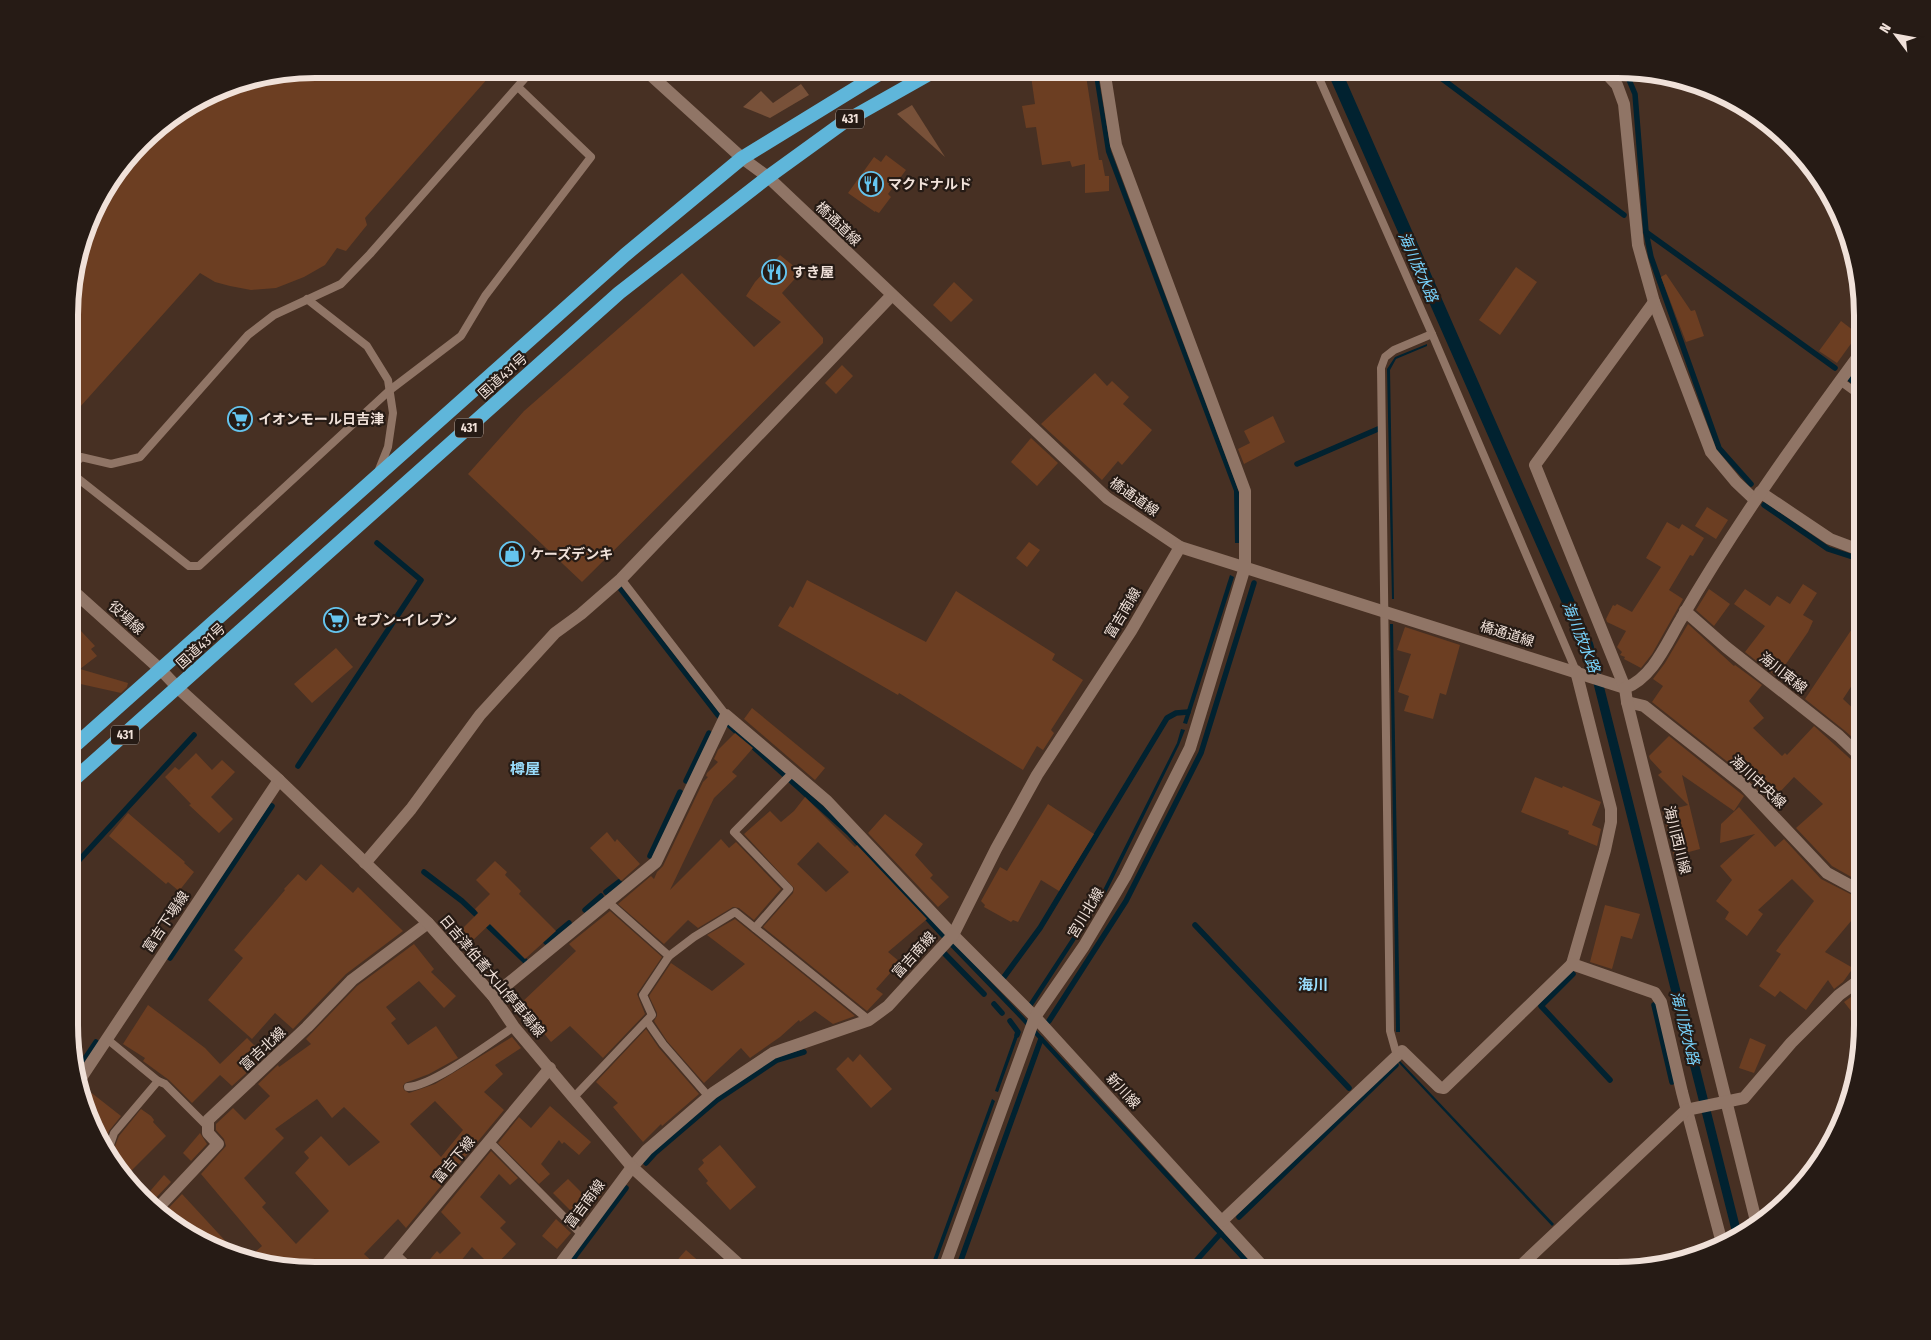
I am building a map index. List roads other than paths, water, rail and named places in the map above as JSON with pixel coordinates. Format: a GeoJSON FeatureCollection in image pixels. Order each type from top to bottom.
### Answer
{"type":"FeatureCollection","features":[{"type":"Feature","properties":{"kind":"highway","name":"国道431号"},"geometry":{"type":"LineString","coordinates":[[78,743],[625,255],[742,158],[872,78]]}},
{"type":"Feature","properties":{"kind":"highway","name":"国道431号"},"geometry":{"type":"LineString","coordinates":[[78,776],[619,293],[768,177],[844,122],[922,78]]}},
{"type":"Feature","properties":{"kind":"street"},"geometry":{"type":"LineString","coordinates":[[654,78],[742,158],[768,177]]}},
{"type":"Feature","properties":{"kind":"street","name":"宮川北線"},"geometry":{"type":"LineString","coordinates":[[946,1262],[1036,1017],[1084,946],[1125,877],[1190,748],[1245,566],[1245,491],[1116,145],[1105,78]]}},
{"type":"Feature","properties":{"kind":"street"},"geometry":{"type":"LineString","coordinates":[[1610,78],[1617,85],[1624,104],[1638,245],[1654,302],[1711,452],[1736,482],[1830,539],[1853,548]]}},
{"type":"Feature","properties":{"kind":"street","name":"橋通道線"},"geometry":{"type":"LineString","coordinates":[[768,177],[1106,498],[1180,546],[1625,688]]}},
{"type":"Feature","properties":{"kind":"street"},"geometry":{"type":"LineString","coordinates":[[366,863],[411,809],[486,708],[555,634],[621,579],[892,295]]}},
{"type":"Feature","properties":{"kind":"street","name":"海川西川線"},"geometry":{"type":"LineString","coordinates":[[1654,302],[1535,465],[1625,688],[1724,1102],[1755,1218]]}},
{"type":"Feature","properties":{"kind":"street"},"geometry":{"type":"LineString","coordinates":[[1625,688],[1642,679],[1662,652],[1685,611],[1757,496],[1853,363]]}},
{"type":"Feature","properties":{"kind":"street","name":"富吉南線"},"geometry":{"type":"LineString","coordinates":[[561,1262],[632,1167],[647,1150],[709,1097],[773,1053],[869,1020],[888,1006],[953,935],[996,849],[1038,776],[1131,631],[1180,546]]}},
{"type":"Feature","properties":{"kind":"street","name":"役場線"},"geometry":{"type":"LineString","coordinates":[[78,595],[161,670]]}},
{"type":"Feature","properties":{"kind":"street","name":"海川東線"},"geometry":{"type":"LineString","coordinates":[[1685,611],[1726,647],[1839,736],[1853,749]]}},
{"type":"Feature","properties":{"kind":"street","name":"日吉津伯耆大山停車場線"},"geometry":{"type":"LineString","coordinates":[[161,670],[178,688],[279,780],[428,924],[493,996],[514,1027],[632,1167],[736,1262]]}},
{"type":"Feature","properties":{"kind":"street"},"geometry":{"type":"LineString","coordinates":[[1222,1221],[1402,1051],[1439,1087],[1444,1088],[1572,964],[1605,850],[1611,822],[1609,801],[1579,672]]}},
{"type":"Feature","properties":{"kind":"street","name":"海川中央線"},"geometry":{"type":"LineString","coordinates":[[1627,702],[1644,706],[1744,785],[1827,873],[1853,887]]}},
{"type":"Feature","properties":{"kind":"street"},"geometry":{"type":"LineString","coordinates":[[493,996],[606,901],[656,862],[726,715]]}},
{"type":"Feature","properties":{"kind":"street","name":"新川線"},"geometry":{"type":"LineString","coordinates":[[726,715],[827,802],[953,935],[1036,1017],[1259,1262]]}},
{"type":"Feature","properties":{"kind":"street","name":"富吉下場線"},"geometry":{"type":"LineString","coordinates":[[83,1075],[279,780]]}},
{"type":"Feature","properties":{"kind":"street","name":"富吉北線"},"geometry":{"type":"LineString","coordinates":[[208,1127],[208,1120],[307,1027],[352,980],[428,924]]}},
{"type":"Feature","properties":{"kind":"street"},"geometry":{"type":"LineString","coordinates":[[1572,964],[1656,993],[1661,1002],[1690,1109],[1721,1238]]}},
{"type":"Feature","properties":{"kind":"street"},"geometry":{"type":"LineString","coordinates":[[1525,1262],[1690,1109],[1744,1098],[1791,1043],[1840,995],[1853,985]]}},
{"type":"Feature","properties":{"kind":"street","name":"富吉下線"},"geometry":{"type":"LineString","coordinates":[[388,1262],[550,1068]]}},
{"type":"Feature","properties":{"kind":"street"},"geometry":{"type":"LineString","coordinates":[[160,1206],[218,1144],[208,1133],[208,1127]]}},
{"type":"Feature","properties":{"kind":"lane"},"geometry":{"type":"LineString","coordinates":[[78,461],[81,457],[111,464],[140,457],[248,334],[274,314],[341,284],[370,254],[526,78]]}},
{"type":"Feature","properties":{"kind":"lane"},"geometry":{"type":"LineString","coordinates":[[1320,78],[1579,672]]}},
{"type":"Feature","properties":{"kind":"lane"},"geometry":{"type":"LineString","coordinates":[[78,479],[189,566],[199,566],[390,390],[461,336],[485,296],[591,157],[518,87]]}},
{"type":"Feature","properties":{"kind":"lane"},"geometry":{"type":"LineString","coordinates":[[307,299],[367,346],[388,380],[393,413],[388,447],[376,476]]}},
{"type":"Feature","properties":{"kind":"lane"},"geometry":{"type":"LineString","coordinates":[[1397,1056],[1390,1031],[1381,368],[1386,357],[1394,350],[1432,334]]}},
{"type":"Feature","properties":{"kind":"lane"},"geometry":{"type":"LineString","coordinates":[[1840,380],[1853,390]]}},
{"type":"Feature","properties":{"kind":"lane"},"geometry":{"type":"LineString","coordinates":[[621,579],[726,715]]}},
{"type":"Feature","properties":{"kind":"lane"},"geometry":{"type":"LineString","coordinates":[[755,928],[789,889],[734,832],[792,773]]}},
{"type":"Feature","properties":{"kind":"lane"},"geometry":{"type":"LineString","coordinates":[[606,901],[670,956]]}},
{"type":"Feature","properties":{"kind":"lane"},"geometry":{"type":"LineString","coordinates":[[574,1098],[652,1015],[643,995],[670,956],[694,936],[735,912],[869,1020]]}},
{"type":"Feature","properties":{"kind":"lane"},"geometry":{"type":"LineString","coordinates":[[647,1021],[663,1044],[709,1097]]}},
{"type":"Feature","properties":{"kind":"lane"},"geometry":{"type":"LineString","coordinates":[[408,1087],[414,1087],[434,1079],[514,1027]]}},
{"type":"Feature","properties":{"kind":"lane"},"geometry":{"type":"LineString","coordinates":[[107,1039],[164,1084],[208,1127]]}},
{"type":"Feature","properties":{"kind":"lane"},"geometry":{"type":"LineString","coordinates":[[110,1145],[114,1133],[158,1081]]}},
{"type":"Feature","properties":{"kind":"lane"},"geometry":{"type":"LineString","coordinates":[[489,1142],[581,1234]]}},
{"type":"Feature","properties":{"kind":"lane"},"geometry":{"type":"LineString","coordinates":[[395,1253],[404,1262]]}},
{"type":"Feature","properties":{"kind":"water"},"geometry":{"type":"Polygon","coordinates":[[[1094,78],[1099,78],[1111,151],[1239,492],[1239,543],[1235,543],[1234,491],[1106,152],[1094,78]]]}},
{"type":"Feature","properties":{"kind":"water","name":"海川放水路"},"geometry":{"type":"Polygon","coordinates":[[[1330,78],[1345,78],[1593,643],[1740,1228],[1732,1232],[1588,662],[1330,78]]]}},
{"type":"Feature","properties":{"kind":"water"},"geometry":{"type":"Polygon","coordinates":[[[1427,344],[1427,346],[1396,359],[1390,370],[1394,599],[1392,599],[1387,369],[1395,357],[1427,344]]]}},
{"type":"Feature","properties":{"kind":"water"},"geometry":{"type":"Polygon","coordinates":[[[1230,575],[1234,577],[1187,724],[1183,723],[1230,575]]]}},
{"type":"Feature","properties":{"kind":"water"},"geometry":{"type":"Polygon","coordinates":[[[621,586],[721,715],[830,812],[1025,1018],[1251,1262],[1244,1262],[1022,1021],[847,835],[716,717],[618,590],[621,586]]]}},
{"type":"Feature","properties":{"kind":"water"},"geometry":{"type":"Polygon","coordinates":[[[1390,624],[1393,624],[1400,1032],[1396,1032],[1390,624]]]}},
{"type":"Feature","properties":{"kind":"water"},"geometry":{"type":"Polygon","coordinates":[[[1181,729],[1185,730],[1179,745],[1106,893],[1032,1007],[1029,1003],[1103,890],[1177,743],[1181,729]]]}},
{"type":"Feature","properties":{"kind":"water"},"geometry":{"type":"Polygon","coordinates":[[[1017,1029],[1020,1031],[998,1092],[995,1091],[1017,1029]]]}},
{"type":"Feature","properties":{"kind":"water"},"geometry":{"type":"Polygon","coordinates":[[[1400,1061],[1554,1224],[1552,1226],[1398,1062],[1400,1061]]]}},
{"type":"Feature","properties":{"kind":"water"},"geometry":{"type":"Polygon","coordinates":[[[992,1099],[995,1101],[936,1262],[932,1262],[992,1099]]]}},
{"type":"Feature","properties":{"kind":"waterway"},"geometry":{"type":"LineString","coordinates":[[1441,78],[1624,215]]}},
{"type":"Feature","properties":{"kind":"waterway"},"geometry":{"type":"LineString","coordinates":[[1628,78],[1635,94],[1646,232],[1651,257],[1719,448],[1751,484]]}},
{"type":"Feature","properties":{"kind":"waterway"},"geometry":{"type":"LineString","coordinates":[[1646,232],[1835,368]]}},
{"type":"Feature","properties":{"kind":"waterway"},"geometry":{"type":"LineString","coordinates":[[1297,464],[1378,429]]}},
{"type":"Feature","properties":{"kind":"waterway"},"geometry":{"type":"LineString","coordinates":[[1764,505],[1828,549],[1853,557]]}},
{"type":"Feature","properties":{"kind":"waterway"},"geometry":{"type":"LineString","coordinates":[[298,766],[421,580],[377,543]]}},
{"type":"Feature","properties":{"kind":"waterway"},"geometry":{"type":"LineString","coordinates":[[1049,1021],[1126,901],[1201,753],[1254,583]]}},
{"type":"Feature","properties":{"kind":"waterway"},"geometry":{"type":"LineString","coordinates":[[1004,977],[1040,928],[1167,718],[1176,713],[1188,712]]}},
{"type":"Feature","properties":{"kind":"waterway"},"geometry":{"type":"LineString","coordinates":[[686,781],[709,733]]}},
{"type":"Feature","properties":{"kind":"waterway"},"geometry":{"type":"LineString","coordinates":[[78,861],[194,735]]}},
{"type":"Feature","properties":{"kind":"waterway"},"geometry":{"type":"LineString","coordinates":[[650,856],[680,792]]}},
{"type":"Feature","properties":{"kind":"waterway"},"geometry":{"type":"LineString","coordinates":[[170,958],[272,806]]}},
{"type":"Feature","properties":{"kind":"waterway"},"geometry":{"type":"LineString","coordinates":[[424,872],[462,901],[525,961]]}},
{"type":"Feature","properties":{"kind":"waterway"},"geometry":{"type":"LineString","coordinates":[[606,892],[619,882]]}},
{"type":"Feature","properties":{"kind":"waterway"},"geometry":{"type":"LineString","coordinates":[[585,910],[601,896]]}},
{"type":"Feature","properties":{"kind":"waterway"},"geometry":{"type":"LineString","coordinates":[[546,942],[569,923]]}},
{"type":"Feature","properties":{"kind":"waterway"},"geometry":{"type":"LineString","coordinates":[[1195,925],[1349,1088]]}},
{"type":"Feature","properties":{"kind":"waterway"},"geometry":{"type":"LineString","coordinates":[[945,954],[984,994]]}},
{"type":"Feature","properties":{"kind":"waterway"},"geometry":{"type":"LineString","coordinates":[[1573,974],[1541,1006],[1610,1080]]}},
{"type":"Feature","properties":{"kind":"waterway"},"geometry":{"type":"LineString","coordinates":[[994,1004],[1002,1013]]}},
{"type":"Feature","properties":{"kind":"waterway"},"geometry":{"type":"LineString","coordinates":[[1654,1005],[1672,1082]]}},
{"type":"Feature","properties":{"kind":"waterway"},"geometry":{"type":"LineString","coordinates":[[1010,1021],[1018,1032],[1017,1035]]}},
{"type":"Feature","properties":{"kind":"waterway"},"geometry":{"type":"LineString","coordinates":[[960,1262],[1041,1039]]}},
{"type":"Feature","properties":{"kind":"waterway"},"geometry":{"type":"LineString","coordinates":[[81,1064],[96,1042]]}},
{"type":"Feature","properties":{"kind":"waterway"},"geometry":{"type":"LineString","coordinates":[[646,1163],[655,1153],[717,1100],[777,1060],[804,1052]]}},
{"type":"Feature","properties":{"kind":"waterway"},"geometry":{"type":"LineString","coordinates":[[1239,1217],[1396,1065]]}},
{"type":"Feature","properties":{"kind":"waterway"},"geometry":{"type":"LineString","coordinates":[[571,1262],[626,1188]]}},
{"type":"Feature","properties":{"kind":"waterway"},"geometry":{"type":"LineString","coordinates":[[1195,1262],[1221,1233]]}},
{"type":"Feature","properties":{"kind":"place","name":"マクドナルド"},"geometry":{"type":"Point","coordinates":[871,184]}},
{"type":"Feature","properties":{"kind":"place","name":"すき屋"},"geometry":{"type":"Point","coordinates":[774,272]}},
{"type":"Feature","properties":{"kind":"place","name":"イオンモール日吉津"},"geometry":{"type":"Point","coordinates":[240,419]}},
{"type":"Feature","properties":{"kind":"place","name":"ケーズデンキ"},"geometry":{"type":"Point","coordinates":[512,554]}},
{"type":"Feature","properties":{"kind":"place","name":"セブン-イレブン"},"geometry":{"type":"Point","coordinates":[336,620]}},
{"type":"Feature","properties":{"kind":"district","name":"樽屋"},"geometry":{"type":"Point","coordinates":[525,769]}},
{"type":"Feature","properties":{"kind":"district","name":"海川"},"geometry":{"type":"Point","coordinates":[1313,985]}}]}
